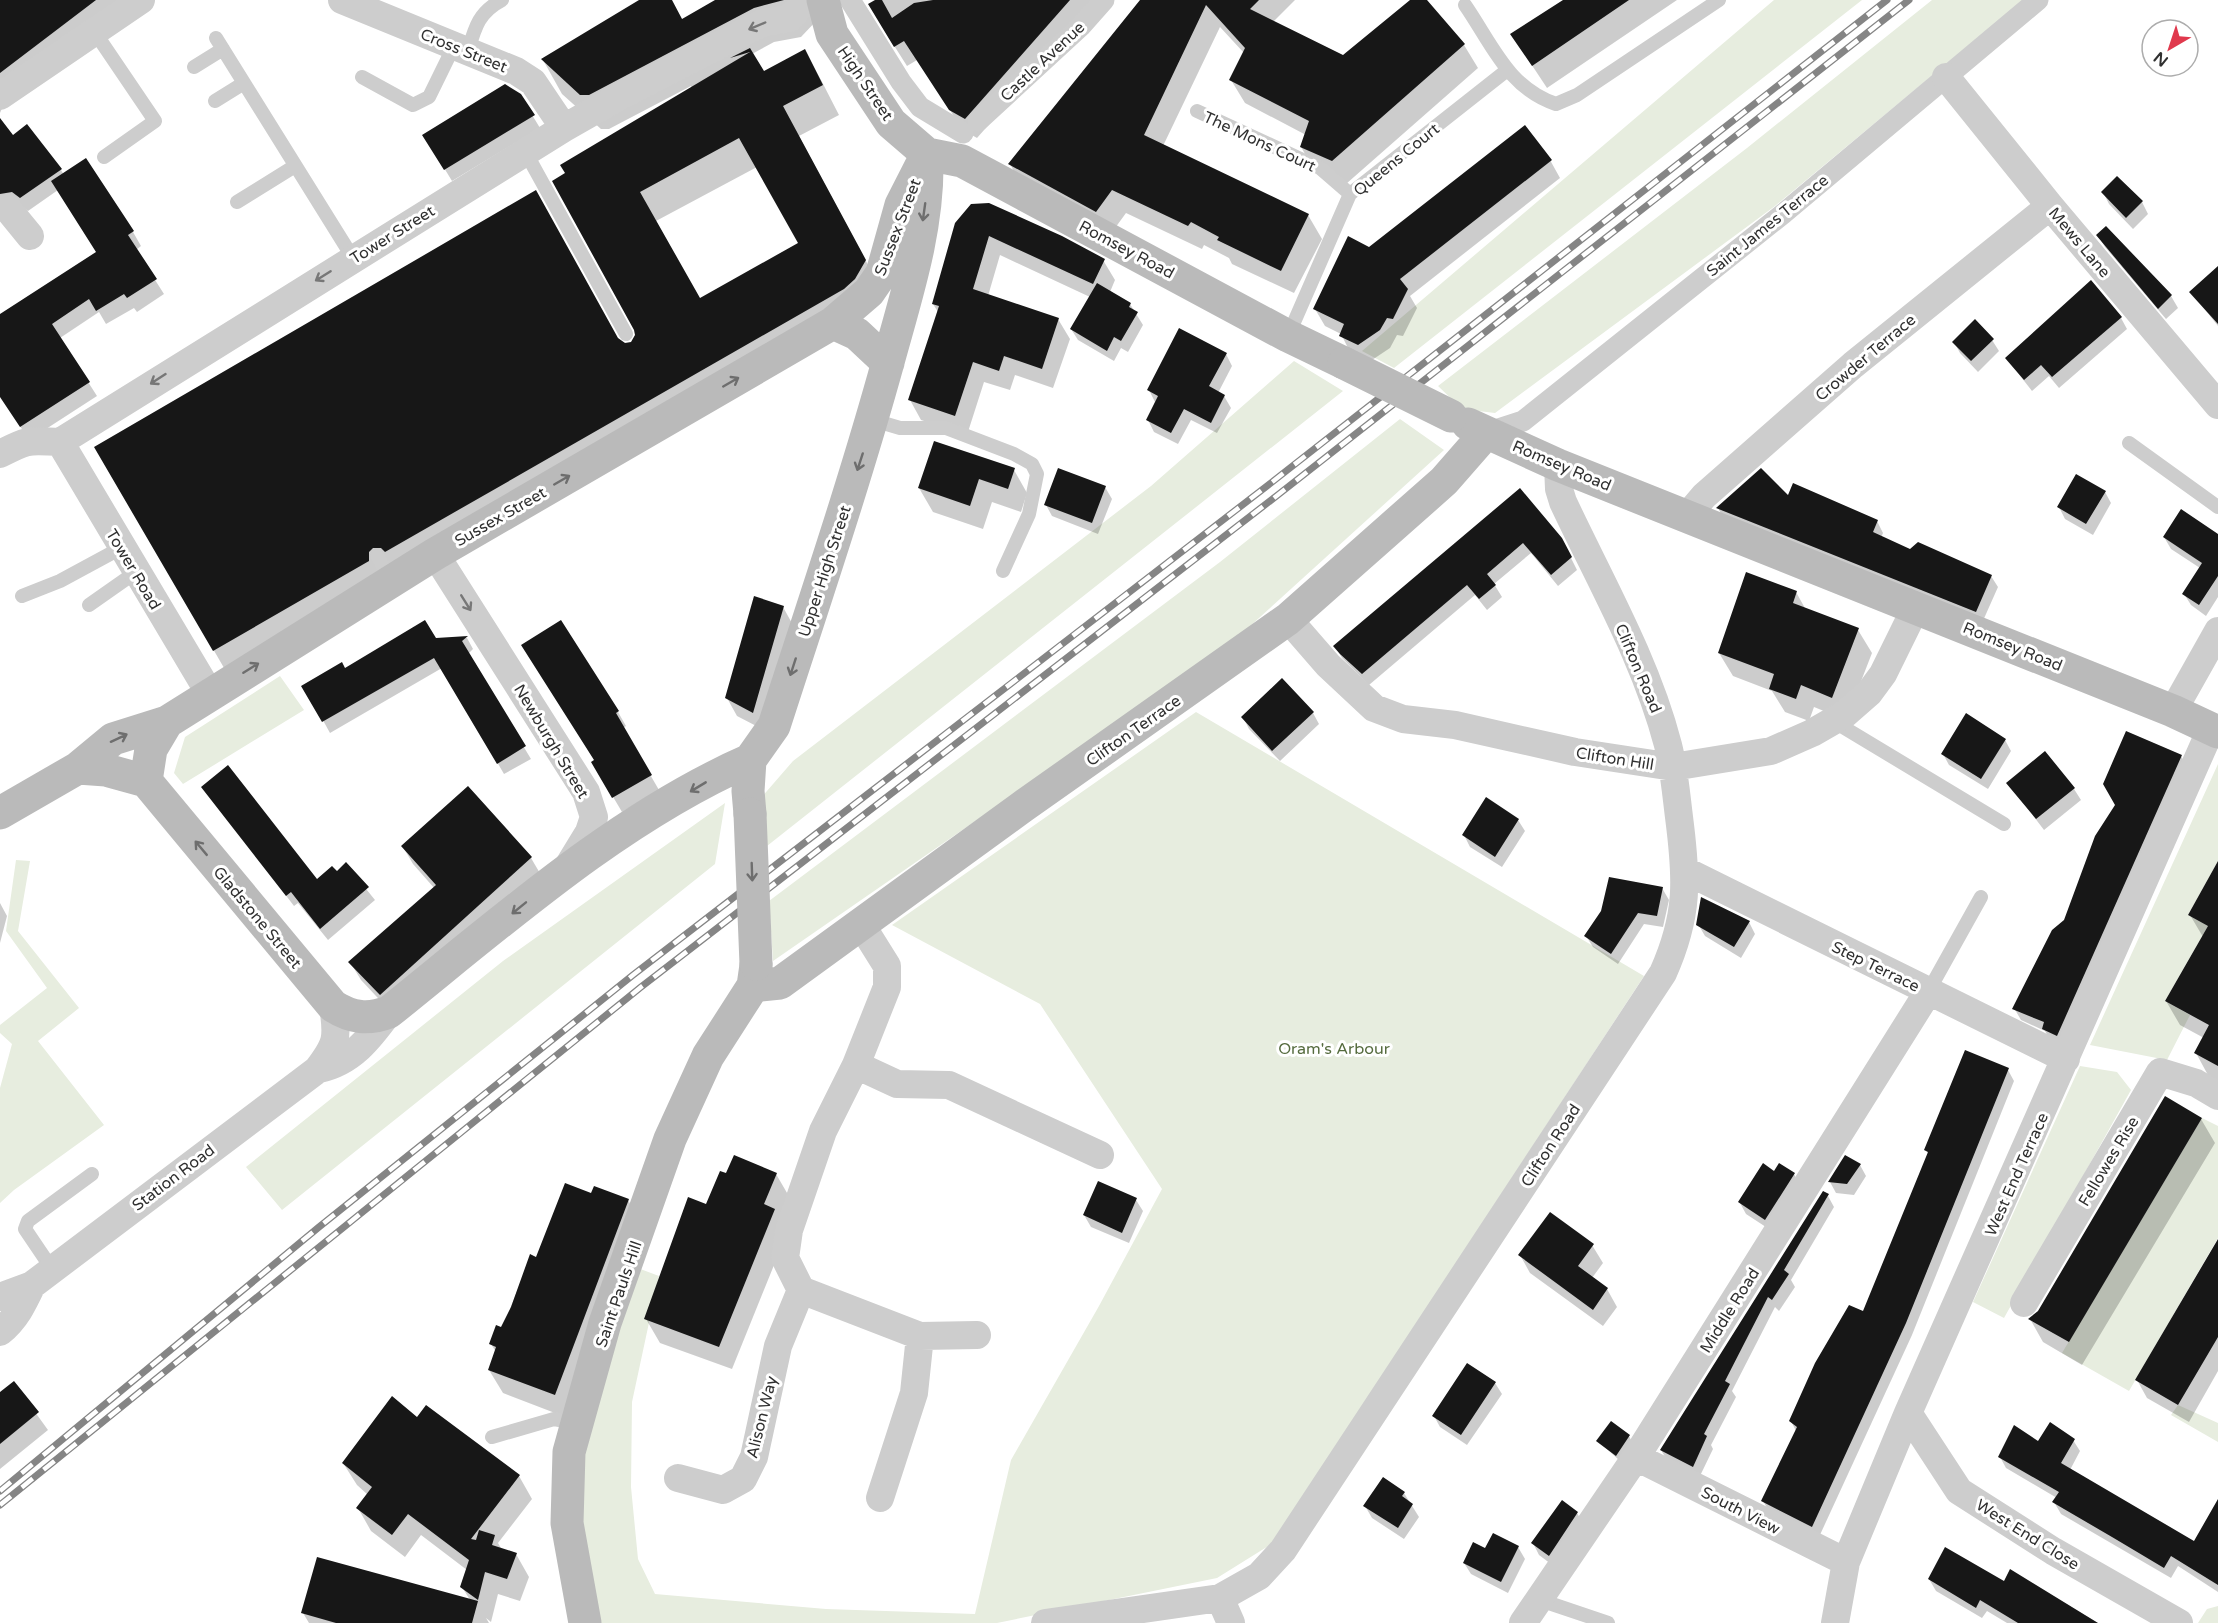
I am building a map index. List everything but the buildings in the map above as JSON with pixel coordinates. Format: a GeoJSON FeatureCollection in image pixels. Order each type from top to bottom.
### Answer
{"type":"FeatureCollection","features":[{"type":"Feature","properties":{"kind":"main road","name":"High Street"},"geometry":{"type":"LineString","coordinates":[[823,0],[832,34],[891,123],[927,154]]}},
{"type":"Feature","properties":{"kind":"main road","name":"Sussex Street"},"geometry":{"type":"LineString","coordinates":[[0,813],[78,768],[113,739],[166,722],[210,694],[384,568],[435,554],[833,323],[869,291],[882,273],[901,205],[927,154]]}},
{"type":"Feature","properties":{"kind":"main road","name":"Romsey Road"},"geometry":{"type":"LineString","coordinates":[[927,154],[962,160],[1288,336],[1486,433],[1558,465],[2173,711],[2215,731]]}},
{"type":"Feature","properties":{"kind":"main road","name":"Upper High Street"},"geometry":{"type":"LineString","coordinates":[[750,760],[774,726],[873,420],[911,283],[924,214],[927,154]]}},
{"type":"Feature","properties":{"kind":"main road"},"geometry":{"type":"LineString","coordinates":[[833,323],[856,334],[888,363]]}},
{"type":"Feature","properties":{"kind":"main road","name":"Clifton Terrace"},"geometry":{"type":"LineString","coordinates":[[754,975],[780,983],[862,926],[1022,807],[1288,619],[1452,473],[1486,433]]}},
{"type":"Feature","properties":{"kind":"main road"},"geometry":{"type":"LineString","coordinates":[[78,768],[106,770],[146,781],[152,749],[166,722]]}},
{"type":"Feature","properties":{"kind":"main road"},"geometry":{"type":"LineString","coordinates":[[565,872],[601,846],[711,779],[750,760],[748,791],[754,975]]}},
{"type":"Feature","properties":{"kind":"main road","name":"Gladstone Street"},"geometry":{"type":"LineString","coordinates":[[146,781],[333,1006],[347,1015],[362,1018],[375,1017],[389,1012]]}},
{"type":"Feature","properties":{"kind":"main road","name":"Station Road"},"geometry":{"type":"LineString","coordinates":[[389,1012],[565,872]]}},
{"type":"Feature","properties":{"kind":"main road","name":"Saint Pauls Hill"},"geometry":{"type":"LineString","coordinates":[[585,1623],[567,1523],[569,1452],[605,1323],[670,1139],[708,1056],[754,975]]}},
{"type":"Feature","properties":{"kind":"street"},"geometry":{"type":"LineString","coordinates":[[0,96],[140,0]]}},
{"type":"Feature","properties":{"kind":"street","name":"Cross Street"},"geometry":{"type":"LineString","coordinates":[[342,0],[516,71],[533,81],[564,128]]}},
{"type":"Feature","properties":{"kind":"street","name":"Castle Avenue"},"geometry":{"type":"LineString","coordinates":[[850,0],[901,82],[920,107],[971,127],[1081,26],[1104,0]]}},
{"type":"Feature","properties":{"kind":"street","name":"Saint James Terrace"},"geometry":{"type":"LineString","coordinates":[[1486,433],[1523,421],[1784,213],[2038,0]]}},
{"type":"Feature","properties":{"kind":"street","name":"Tower Street"},"geometry":{"type":"LineString","coordinates":[[60,442],[353,258],[564,128],[622,95],[762,23],[798,9],[832,34]]}},
{"type":"Feature","properties":{"kind":"street","name":"Mews Lane"},"geometry":{"type":"LineString","coordinates":[[1946,77],[2050,206],[2218,405]]}},
{"type":"Feature","properties":{"kind":"street","name":"Crowder Terrace"},"geometry":{"type":"LineString","coordinates":[[1687,516],[1704,496],[1853,365],[2050,206]]}},
{"type":"Feature","properties":{"kind":"street"},"geometry":{"type":"LineString","coordinates":[[6,208],[30,236]]}},
{"type":"Feature","properties":{"kind":"street"},"geometry":{"type":"LineString","coordinates":[[0,454],[27,441],[42,439],[60,442]]}},
{"type":"Feature","properties":{"kind":"street","name":"Tower Road"},"geometry":{"type":"LineString","coordinates":[[60,442],[121,548],[210,694]]}},
{"type":"Feature","properties":{"kind":"street","name":"Clifton Road"},"geometry":{"type":"LineString","coordinates":[[1045,1623],[1226,1611],[1259,1576],[1283,1550],[1663,973],[1677,943],[1685,906],[1686,871],[1672,767],[1657,711],[1635,653],[1563,502],[1559,489],[1558,465]]}},
{"type":"Feature","properties":{"kind":"street","name":"Newburgh Street"},"geometry":{"type":"LineString","coordinates":[[435,554],[586,792],[594,817],[589,832],[565,872]]}},
{"type":"Feature","properties":{"kind":"street","name":"Clifton Hill"},"geometry":{"type":"LineString","coordinates":[[1288,619],[1328,665],[1374,708],[1403,719],[1455,725],[1575,752],[1672,767],[1772,751],[1833,721],[1869,693],[1883,674],[1916,608]]}},
{"type":"Feature","properties":{"kind":"street"},"geometry":{"type":"LineString","coordinates":[[2173,711],[2218,631]]}},
{"type":"Feature","properties":{"kind":"street","name":"West End Terrace"},"geometry":{"type":"LineString","coordinates":[[1835,1623],[1846,1562],[1908,1413],[2215,731]]}},
{"type":"Feature","properties":{"kind":"street","name":"Step Terrace"},"geometry":{"type":"LineString","coordinates":[[1686,871],[2066,1059]]}},
{"type":"Feature","properties":{"kind":"street"},"geometry":{"type":"LineString","coordinates":[[862,926],[887,966],[887,987],[856,1065],[823,1131],[789,1230],[785,1258],[801,1290],[920,1336],[976,1335]]}},
{"type":"Feature","properties":{"kind":"street","name":"Middle Road"},"geometry":{"type":"LineString","coordinates":[[1530,1611],[1636,1457],[1928,992]]}},
{"type":"Feature","properties":{"kind":"street","name":"Station Road"},"geometry":{"type":"LineString","coordinates":[[42,1277],[316,1070],[333,1049],[337,1035],[333,1006]]}},
{"type":"Feature","properties":{"kind":"street","name":"Station Road"},"geometry":{"type":"LineString","coordinates":[[316,1070],[334,1066],[358,1051],[389,1012]]}},
{"type":"Feature","properties":{"kind":"street"},"geometry":{"type":"LineString","coordinates":[[856,1065],[897,1084],[949,1085],[1100,1155]]}},
{"type":"Feature","properties":{"kind":"street","name":"Fellowes Rise"},"geometry":{"type":"LineString","coordinates":[[2024,1302],[2160,1072],[2196,1083],[2218,1096]]}},
{"type":"Feature","properties":{"kind":"street"},"geometry":{"type":"LineString","coordinates":[[0,1297],[42,1277]]}},
{"type":"Feature","properties":{"kind":"street"},"geometry":{"type":"LineString","coordinates":[[0,1332],[10,1324],[42,1277]]}},
{"type":"Feature","properties":{"kind":"street","name":"Alison Way"},"geometry":{"type":"LineString","coordinates":[[678,1478],[723,1490],[743,1479],[754,1457],[778,1346],[801,1290]]}},
{"type":"Feature","properties":{"kind":"street"},"geometry":{"type":"LineString","coordinates":[[880,1498],[914,1393],[920,1336]]}},
{"type":"Feature","properties":{"kind":"street","name":"West End Close"},"geometry":{"type":"LineString","coordinates":[[1908,1413],[1959,1491],[2052,1551],[2179,1623]]}},
{"type":"Feature","properties":{"kind":"street","name":"South View"},"geometry":{"type":"LineString","coordinates":[[1636,1457],[1846,1562]]}},
{"type":"Feature","properties":{"kind":"lane"},"geometry":{"type":"LineString","coordinates":[[362,77],[413,105],[429,97],[477,20],[488,8],[502,0]]}},
{"type":"Feature","properties":{"kind":"lane"},"geometry":{"type":"LineString","coordinates":[[1465,5],[1506,71],[1536,97],[1556,104],[1577,95],[1719,0]]}},
{"type":"Feature","properties":{"kind":"lane"},"geometry":{"type":"LineString","coordinates":[[94,31],[155,121],[104,157]]}},
{"type":"Feature","properties":{"kind":"lane"},"geometry":{"type":"LineString","coordinates":[[194,67],[220,44],[353,258]]}},
{"type":"Feature","properties":{"kind":"lane","name":"Queens Court"},"geometry":{"type":"LineString","coordinates":[[1288,336],[1350,194],[1506,71]]}},
{"type":"Feature","properties":{"kind":"lane"},"geometry":{"type":"LineString","coordinates":[[215,101],[244,83]]}},
{"type":"Feature","properties":{"kind":"lane","name":"The Mons Court"},"geometry":{"type":"LineString","coordinates":[[1197,111],[1320,168],[1350,194]]}},
{"type":"Feature","properties":{"kind":"lane"},"geometry":{"type":"LineString","coordinates":[[526,153],[626,334]]}},
{"type":"Feature","properties":{"kind":"lane"},"geometry":{"type":"LineString","coordinates":[[237,202],[295,166]]}},
{"type":"Feature","properties":{"kind":"lane"},"geometry":{"type":"LineString","coordinates":[[873,420],[900,428],[946,428],[1014,454],[1032,464],[1037,474],[1029,514],[1003,571]]}},
{"type":"Feature","properties":{"kind":"lane"},"geometry":{"type":"LineString","coordinates":[[2129,443],[2218,507]]}},
{"type":"Feature","properties":{"kind":"lane"},"geometry":{"type":"LineString","coordinates":[[22,596],[60,581],[121,548]]}},
{"type":"Feature","properties":{"kind":"lane"},"geometry":{"type":"LineString","coordinates":[[89,605],[136,572]]}},
{"type":"Feature","properties":{"kind":"lane"},"geometry":{"type":"LineString","coordinates":[[1833,721],[2004,824]]}},
{"type":"Feature","properties":{"kind":"lane"},"geometry":{"type":"LineString","coordinates":[[1928,992],[1981,897]]}},
{"type":"Feature","properties":{"kind":"lane"},"geometry":{"type":"LineString","coordinates":[[42,1277],[25,1229],[28,1221],[92,1174]]}},
{"type":"Feature","properties":{"kind":"lane"},"geometry":{"type":"LineString","coordinates":[[492,1437],[554,1419],[578,1424]]}},
{"type":"Feature","properties":{"kind":"lane"},"geometry":{"type":"LineString","coordinates":[[1530,1611],[1608,1623]]}},
{"type":"Feature","properties":{"kind":"green space"},"geometry":{"type":"Polygon","coordinates":[[[1774,0],[1862,0],[1394,368],[1362,351],[1774,0]]]}},
{"type":"Feature","properties":{"kind":"green space"},"geometry":{"type":"Polygon","coordinates":[[[1932,0],[2023,0],[1775,206],[1495,413],[1462,409],[1438,386],[1747,148],[1932,0]]]}},
{"type":"Feature","properties":{"kind":"green space"},"geometry":{"type":"Polygon","coordinates":[[[1294,361],[1343,391],[767,846],[761,798],[793,761],[1151,486],[1294,361]]]}},
{"type":"Feature","properties":{"kind":"green space"},"geometry":{"type":"Polygon","coordinates":[[[1400,419],[1444,450],[1227,647],[773,961],[769,901],[1220,562],[1400,419]]]}},
{"type":"Feature","properties":{"kind":"green space"},"geometry":{"type":"Polygon","coordinates":[[[280,676],[304,710],[183,784],[174,773],[185,737],[280,676]]]}},
{"type":"Feature","properties":{"kind":"green space","name":"Oram's Arbour"},"geometry":{"type":"Polygon","coordinates":[[[1196,712],[1644,976],[1273,1543],[1217,1578],[997,1623],[599,1623],[574,1519],[578,1463],[635,1267],[659,1276],[632,1402],[631,1487],[638,1559],[655,1594],[826,1609],[975,1614],[1011,1460],[1099,1306],[1162,1189],[1040,1004],[892,925],[1196,712]]]}},
{"type":"Feature","properties":{"kind":"green space"},"geometry":{"type":"Polygon","coordinates":[[[2218,764],[2218,861],[2188,915],[2208,926],[2165,1001],[2190,1015],[2167,1060],[2090,1045],[2218,764]]]}},
{"type":"Feature","properties":{"kind":"green space"},"geometry":{"type":"Polygon","coordinates":[[[725,803],[715,864],[282,1210],[246,1167],[503,961],[725,803]]]}},
{"type":"Feature","properties":{"kind":"green space"},"geometry":{"type":"Polygon","coordinates":[[[16,860],[30,861],[18,931],[79,1008],[38,1041],[104,1125],[14,1190],[0,1203],[0,1088],[12,1044],[0,1033],[0,1025],[47,988],[6,931],[16,860]]]}},
{"type":"Feature","properties":{"kind":"green space"},"geometry":{"type":"Polygon","coordinates":[[[2080,1066],[2117,1072],[2131,1090],[2004,1318],[1973,1302],[2080,1066]]]}},
{"type":"Feature","properties":{"kind":"green space"},"geometry":{"type":"Polygon","coordinates":[[[2202,1118],[2218,1126],[2218,1238],[2129,1391],[2062,1353],[2202,1118]]]}},
{"type":"Feature","properties":{"kind":"green space"},"geometry":{"type":"Polygon","coordinates":[[[2178,1405],[2218,1423],[2218,1442],[2171,1415],[2178,1405]]]}},
{"type":"Feature","properties":{"kind":"green space"},"geometry":{"type":"Polygon","coordinates":[[[2218,1606],[2218,1623],[2198,1623],[2207,1609],[2218,1606]]]}},
{"type":"Feature","properties":{"kind":"railway"},"geometry":{"type":"LineString","coordinates":[[0,1491],[319,1227],[633,975],[1267,486],[1887,0]]}},
{"type":"Feature","properties":{"kind":"railway"},"geometry":{"type":"LineString","coordinates":[[0,1505],[641,987],[1279,494],[1909,0]]}}]}
